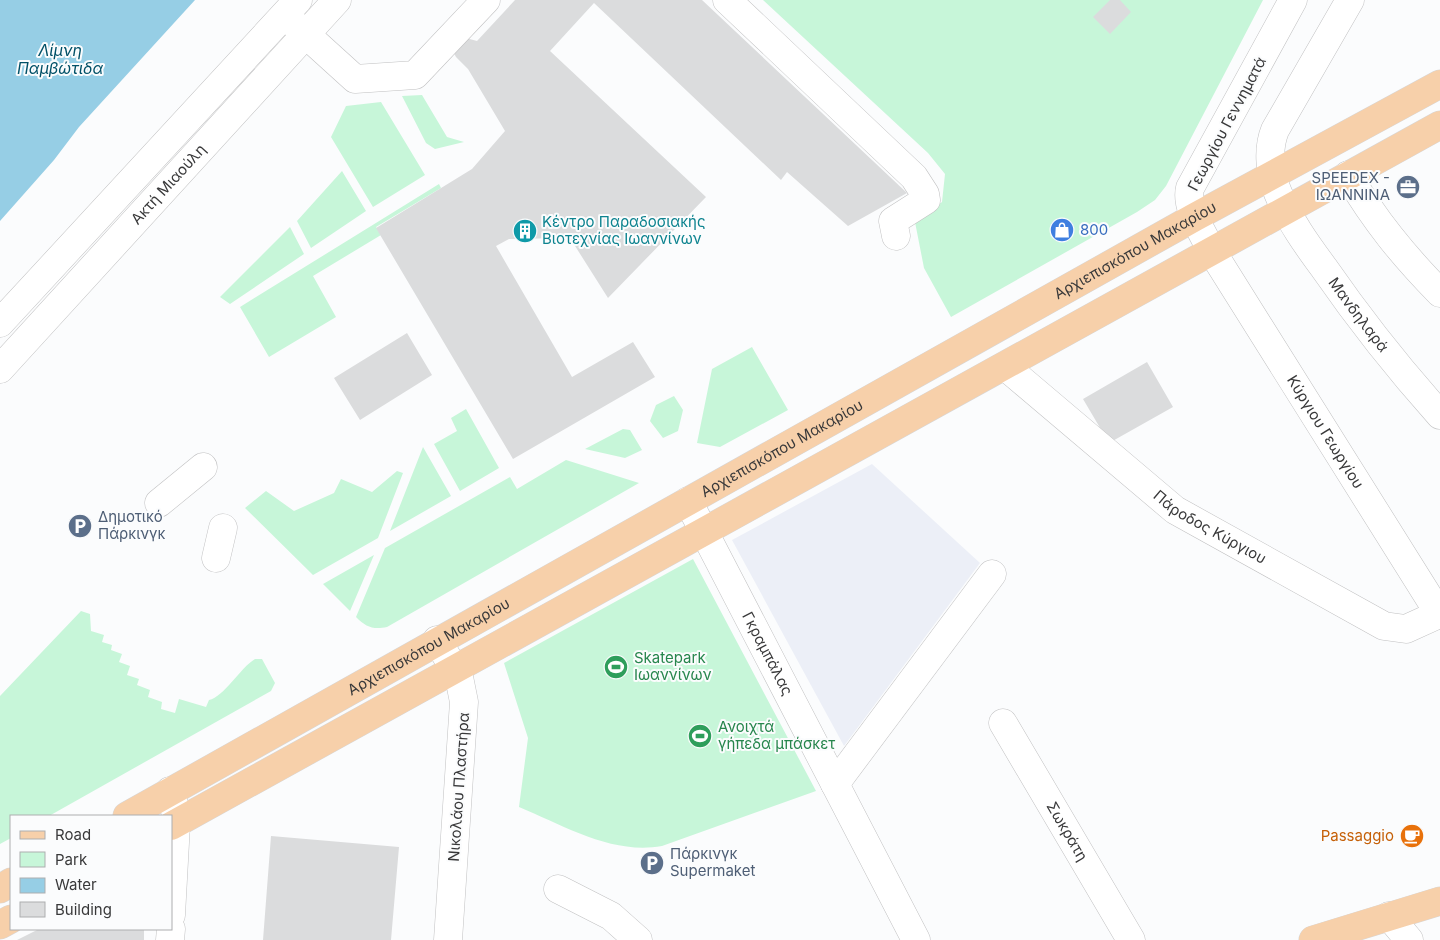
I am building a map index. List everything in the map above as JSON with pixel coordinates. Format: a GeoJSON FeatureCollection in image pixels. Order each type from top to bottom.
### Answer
{"type":"FeatureCollection","features":[{"type":"Feature","properties":{"kind":"main road","name":"Αρχιεπισκόπου Μακαρίου"},"geometry":{"type":"LineString","coordinates":[[129,815],[437,640],[1195,217],[1440,84]]}},
{"type":"Feature","properties":{"kind":"main road"},"geometry":{"type":"LineString","coordinates":[[174,825],[1006,367],[1285,209],[1440,125]]}},
{"type":"Feature","properties":{"kind":"main road"},"geometry":{"type":"LineString","coordinates":[[1313,940],[1440,900]]}},
{"type":"Feature","properties":{"kind":"street","name":"Ακτή Μιαούλη"},"geometry":{"type":"LineString","coordinates":[[0,369],[336,0]]}},
{"type":"Feature","properties":{"kind":"street"},"geometry":{"type":"LineString","coordinates":[[291,7],[305,34],[355,80],[416,75],[486,0]]}},
{"type":"Feature","properties":{"kind":"street"},"geometry":{"type":"LineString","coordinates":[[727,0],[914,177],[925,194],[926,200],[893,221],[896,236]]}},
{"type":"Feature","properties":{"kind":"street","name":"Γεωργίου Γεννηματά"},"geometry":{"type":"LineString","coordinates":[[1212,250],[1195,217],[1190,197],[1190,188],[1293,0]]}},
{"type":"Feature","properties":{"kind":"street"},"geometry":{"type":"LineString","coordinates":[[1272,176],[1271,140],[1275,130],[1350,0]]}},
{"type":"Feature","properties":{"kind":"street","name":"Ακτή Μιαούλη"},"geometry":{"type":"LineString","coordinates":[[0,323],[291,7]]}},
{"type":"Feature","properties":{"kind":"street"},"geometry":{"type":"LineString","coordinates":[[1348,175],[1369,210],[1401,253],[1440,294]]}},
{"type":"Feature","properties":{"kind":"street","name":"Μανδηλαρά"},"geometry":{"type":"LineString","coordinates":[[1272,176],[1285,209],[1350,307],[1398,367],[1440,415]]}},
{"type":"Feature","properties":{"kind":"street","name":"Κύργιου Γεωργίου"},"geometry":{"type":"LineString","coordinates":[[1212,250],[1440,614]]}},
{"type":"Feature","properties":{"kind":"street","name":"Πάροδος Κύργιου"},"geometry":{"type":"LineString","coordinates":[[1006,367],[1175,510],[1202,526],[1384,626],[1406,629],[1440,614]]}},
{"type":"Feature","properties":{"kind":"street"},"geometry":{"type":"LineString","coordinates":[[159,503],[203,467]]}},
{"type":"Feature","properties":{"kind":"street","name":"Γκραμπάλας"},"geometry":{"type":"LineString","coordinates":[[688,501],[916,940]]}},
{"type":"Feature","properties":{"kind":"street"},"geometry":{"type":"LineString","coordinates":[[216,558],[223,528]]}},
{"type":"Feature","properties":{"kind":"street"},"geometry":{"type":"LineString","coordinates":[[835,784],[992,574]]}},
{"type":"Feature","properties":{"kind":"street","name":"Νικολάου Πλαστήρα"},"geometry":{"type":"LineString","coordinates":[[437,640],[455,670],[464,702],[448,940]]}},
{"type":"Feature","properties":{"kind":"street","name":"Σωκράτη"},"geometry":{"type":"LineString","coordinates":[[1003,724],[1131,940]]}},
{"type":"Feature","properties":{"kind":"street"},"geometry":{"type":"LineString","coordinates":[[170,792],[175,808],[172,885]]}},
{"type":"Feature","properties":{"kind":"street"},"geometry":{"type":"LineString","coordinates":[[558,889],[610,916],[638,940]]}},
{"type":"Feature","properties":{"kind":"street"},"geometry":{"type":"LineString","coordinates":[[1389,916],[1409,940]]}},
{"type":"Feature","properties":{"kind":"shaded area"},"geometry":{"type":"Polygon","coordinates":[[[872,464],[980,563],[844,746],[732,540],[872,464]]]}},
{"type":"Feature","properties":{"kind":"green space"},"geometry":{"type":"Polygon","coordinates":[[[763,0],[1263,0],[1166,186],[1155,200],[951,317],[924,268],[915,222],[942,202],[945,174],[928,153],[763,0]]]}},
{"type":"Feature","properties":{"kind":"green space"},"geometry":{"type":"Polygon","coordinates":[[[422,95],[447,137],[464,142],[435,149],[426,143],[402,96],[422,95]]]}},
{"type":"Feature","properties":{"kind":"green space"},"geometry":{"type":"Polygon","coordinates":[[[381,102],[425,175],[373,207],[331,137],[346,106],[381,102]]]}},
{"type":"Feature","properties":{"kind":"green space"},"geometry":{"type":"Polygon","coordinates":[[[342,171],[366,211],[311,248],[297,221],[342,171]]]}},
{"type":"Feature","properties":{"kind":"green space"},"geometry":{"type":"Polygon","coordinates":[[[439,184],[441,188],[376,227],[381,235],[313,276],[336,317],[269,357],[240,307],[439,184]]]}},
{"type":"Feature","properties":{"kind":"green space"},"geometry":{"type":"Polygon","coordinates":[[[290,227],[304,254],[230,304],[220,297],[290,227]]]}},
{"type":"Feature","properties":{"kind":"green space"},"geometry":{"type":"Polygon","coordinates":[[[752,347],[788,410],[720,447],[697,443],[712,369],[752,347]]]}},
{"type":"Feature","properties":{"kind":"green space"},"geometry":{"type":"Polygon","coordinates":[[[674,396],[683,410],[678,431],[663,438],[650,421],[656,405],[674,396]]]}},
{"type":"Feature","properties":{"kind":"green space"},"geometry":{"type":"Polygon","coordinates":[[[466,409],[499,468],[460,491],[434,444],[457,431],[451,418],[466,409]]]}},
{"type":"Feature","properties":{"kind":"green space"},"geometry":{"type":"Polygon","coordinates":[[[623,429],[630,430],[642,450],[625,458],[585,449],[623,429]]]}},
{"type":"Feature","properties":{"kind":"green space"},"geometry":{"type":"Polygon","coordinates":[[[423,447],[451,496],[390,531],[423,447]]]}},
{"type":"Feature","properties":{"kind":"green space"},"geometry":{"type":"Polygon","coordinates":[[[566,460],[639,483],[387,627],[370,627],[356,617],[385,548],[510,477],[517,489],[566,460]]]}},
{"type":"Feature","properties":{"kind":"green space"},"geometry":{"type":"Polygon","coordinates":[[[397,471],[403,473],[378,538],[313,575],[245,508],[266,491],[294,511],[334,493],[341,479],[372,492],[397,471]]]}},
{"type":"Feature","properties":{"kind":"green space"},"geometry":{"type":"Polygon","coordinates":[[[374,555],[350,611],[323,584],[374,555]]]}},
{"type":"Feature","properties":{"kind":"green space"},"geometry":{"type":"Polygon","coordinates":[[[693,559],[816,791],[662,846],[643,848],[607,843],[571,830],[519,807],[528,738],[504,663],[693,559]]]}},
{"type":"Feature","properties":{"kind":"green space"},"geometry":{"type":"Polygon","coordinates":[[[81,611],[90,614],[91,631],[104,635],[102,642],[112,645],[111,650],[122,654],[119,662],[130,666],[127,675],[139,679],[137,685],[150,690],[148,697],[162,702],[161,709],[175,713],[179,699],[206,707],[209,700],[220,694],[255,659],[262,659],[275,683],[271,691],[51,815],[10,815],[10,839],[0,844],[0,696],[81,611]]]}},
{"type":"Feature","properties":{"kind":"water","name":"Λίμνη Παμβώτιδα"},"geometry":{"type":"Polygon","coordinates":[[[0,0],[195,0],[79,127],[54,160],[0,221],[0,0]]]}},
{"type":"Feature","properties":{"kind":"building","name":"Κέντρο Παραδοσιακής Βιοτεχνίας Ιωαννίνων"},"geometry":{"type":"Polygon","coordinates":[[[515,0],[702,0],[907,193],[848,226],[787,172],[781,180],[594,3],[550,51],[706,197],[608,298],[570,238],[509,239],[496,246],[572,377],[633,342],[655,377],[513,459],[376,228],[472,169],[505,131],[468,69],[456,57],[450,46],[462,37],[477,41],[515,0]]]}},
{"type":"Feature","properties":{"kind":"building"},"geometry":{"type":"Polygon","coordinates":[[[1110,0],[1120,0],[1131,12],[1110,34],[1093,17],[1110,0]]]}},
{"type":"Feature","properties":{"kind":"building"},"geometry":{"type":"Polygon","coordinates":[[[407,333],[432,375],[360,420],[334,378],[407,333]]]}},
{"type":"Feature","properties":{"kind":"building"},"geometry":{"type":"Polygon","coordinates":[[[1147,362],[1173,407],[1109,443],[1083,399],[1147,362]]]}},
{"type":"Feature","properties":{"kind":"building"},"geometry":{"type":"Polygon","coordinates":[[[271,836],[399,847],[391,940],[263,940],[271,836]]]}},
{"type":"Feature","properties":{"kind":"building"},"geometry":{"type":"Polygon","coordinates":[[[37,930],[144,930],[144,940],[17,940],[37,930]]]}},
{"type":"Feature","properties":{"kind":"place","name":"SPEEDEX - ΙΩΑΝΝΙΝΑ"},"geometry":{"type":"Point","coordinates":[1408,187]}},
{"type":"Feature","properties":{"kind":"place","name":"800"},"geometry":{"type":"Point","coordinates":[1062,230]}},
{"type":"Feature","properties":{"kind":"place","name":"Κέντρο Παραδοσιακής Βιοτεχνίας Ιωαννίνων"},"geometry":{"type":"Point","coordinates":[525,231]}},
{"type":"Feature","properties":{"kind":"place","name":"Δημοτικό Πάρκινγκ"},"geometry":{"type":"Point","coordinates":[80,526]}},
{"type":"Feature","properties":{"kind":"place","name":"Skatepark Ιωαννίνων"},"geometry":{"type":"Point","coordinates":[616,667]}},
{"type":"Feature","properties":{"kind":"place","name":"Ανοιχτά γήπεδα μπάσκετ"},"geometry":{"type":"Point","coordinates":[700,736]}},
{"type":"Feature","properties":{"kind":"place","name":"Passaggio"},"geometry":{"type":"Point","coordinates":[1412,836]}},
{"type":"Feature","properties":{"kind":"place","name":"Πάρκινγκ Supermaket"},"geometry":{"type":"Point","coordinates":[652,863]}}]}
